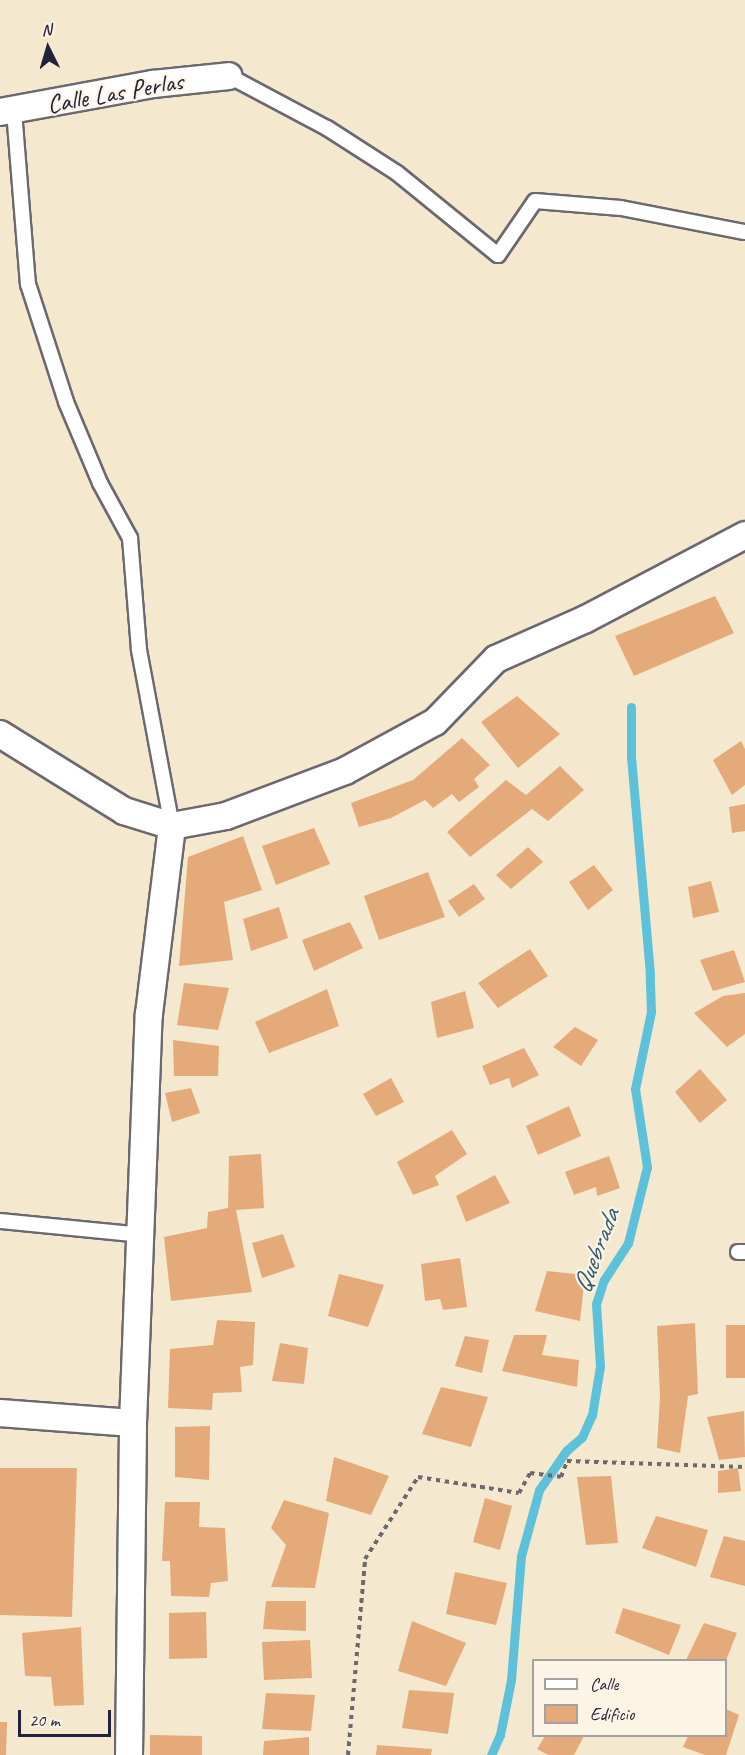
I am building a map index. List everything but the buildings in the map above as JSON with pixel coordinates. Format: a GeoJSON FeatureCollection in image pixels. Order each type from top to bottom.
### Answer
{"type":"FeatureCollection","features":[{"type":"Feature","properties":{"kind":"street","name":"Calle Las Perlas"},"geometry":{"type":"LineString","coordinates":[[7,111],[153,84],[229,76]]}},
{"type":"Feature","properties":{"kind":"street"},"geometry":{"type":"LineString","coordinates":[[0,734],[124,811],[172,826],[226,816],[345,771],[435,722],[496,659],[586,619],[745,534]]}},
{"type":"Feature","properties":{"kind":"street"},"geometry":{"type":"LineString","coordinates":[[129,1755],[133,1423],[143,1235],[149,1014],[172,826]]}},
{"type":"Feature","properties":{"kind":"street"},"geometry":{"type":"LineString","coordinates":[[0,1413],[133,1423]]}},
{"type":"Feature","properties":{"kind":"lane"},"geometry":{"type":"LineString","coordinates":[[229,76],[327,128],[396,173],[498,255],[536,201],[621,208],[745,232]]}},
{"type":"Feature","properties":{"kind":"lane"},"geometry":{"type":"LineString","coordinates":[[7,111],[28,284],[66,402],[100,483],[130,538],[139,650],[172,826]]}},
{"type":"Feature","properties":{"kind":"lane"},"geometry":{"type":"LineString","coordinates":[[0,1221],[143,1235]]}},
{"type":"Feature","properties":{"kind":"path"},"geometry":{"type":"LineString","coordinates":[[348,1755],[365,1559],[418,1477],[519,1493],[530,1473],[561,1477],[567,1461],[745,1467]]}},
{"type":"Feature","properties":{"kind":"waterway","name":"Quebrada"},"geometry":{"type":"LineString","coordinates":[[491,1755],[500,1735],[511,1680],[521,1556],[539,1490],[566,1451],[582,1437],[592,1415],[600,1366],[596,1304],[604,1280],[628,1243],[647,1167],[635,1089],[651,1012],[650,974],[631,758],[631,707]]}}]}
